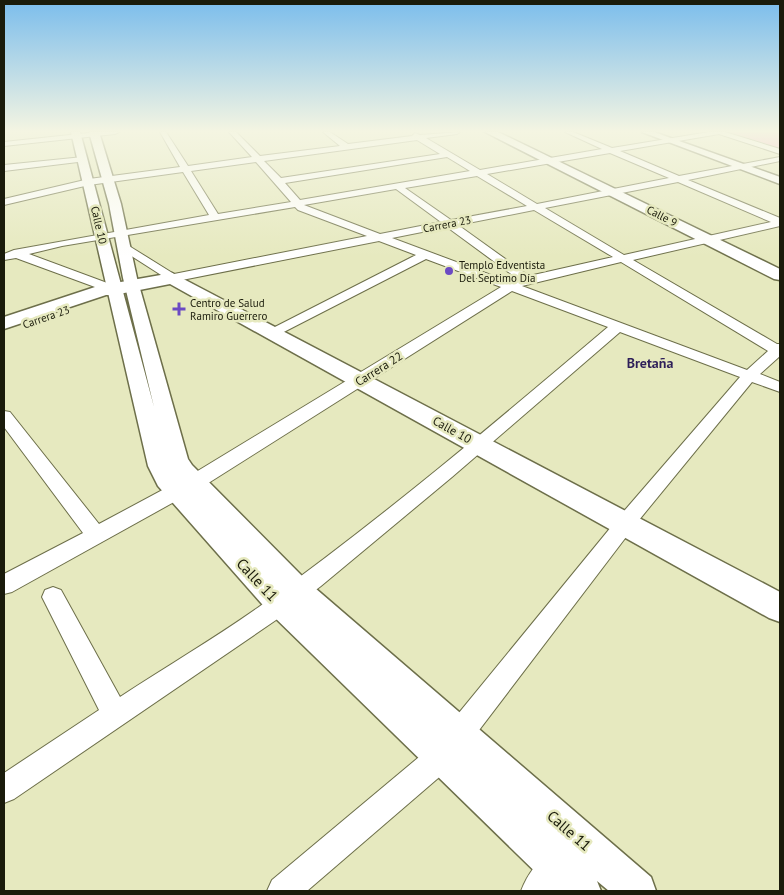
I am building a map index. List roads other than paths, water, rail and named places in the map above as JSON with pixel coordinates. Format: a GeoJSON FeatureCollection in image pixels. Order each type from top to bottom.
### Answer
{"type":"FeatureCollection","features":[{"type":"Feature","properties":{"kind":"main road","name":"Calle 9"},"geometry":{"type":"LineString","coordinates":[[576,174],[780,275]]}},
{"type":"Feature","properties":{"kind":"main road","name":"Carrera 23"},"geometry":{"type":"LineString","coordinates":[[4,324],[104,290],[172,278]]}},
{"type":"Feature","properties":{"kind":"main road","name":"Calle 10"},"geometry":{"type":"LineString","coordinates":[[172,278],[780,608]]}},
{"type":"Feature","properties":{"kind":"main road","name":"Carrera 23"},"geometry":{"type":"LineString","coordinates":[[4,331],[106,296],[123,287]]}},
{"type":"Feature","properties":{"kind":"street","name":"Calle 10"},"geometry":{"type":"LineString","coordinates":[[88,174],[102,236],[123,287]]}},
{"type":"Feature","properties":{"kind":"street","name":"Calle 10"},"geometry":{"type":"LineString","coordinates":[[106,174],[125,248],[123,287]]}},
{"type":"Feature","properties":{"kind":"street"},"geometry":{"type":"LineString","coordinates":[[4,202],[90,182],[149,174]]}},
{"type":"Feature","properties":{"kind":"street"},"geometry":{"type":"LineString","coordinates":[[189,174],[215,217]]}},
{"type":"Feature","properties":{"kind":"street"},"geometry":{"type":"LineString","coordinates":[[272,174],[301,208],[780,387]]}},
{"type":"Feature","properties":{"kind":"street"},"geometry":{"type":"LineString","coordinates":[[279,181],[324,174]]}},
{"type":"Feature","properties":{"kind":"street"},"geometry":{"type":"LineString","coordinates":[[7,253],[472,174]]}},
{"type":"Feature","properties":{"kind":"street"},"geometry":{"type":"LineString","coordinates":[[283,891],[450,746],[626,523],[750,376],[779,350],[478,174]]}},
{"type":"Feature","properties":{"kind":"street"},"geometry":{"type":"LineString","coordinates":[[667,174],[780,223]]}},
{"type":"Feature","properties":{"kind":"street","name":"Carrera 23"},"geometry":{"type":"LineString","coordinates":[[172,278],[708,174]]}},
{"type":"Feature","properties":{"kind":"street"},"geometry":{"type":"LineString","coordinates":[[761,174],[780,181]]}},
{"type":"Feature","properties":{"kind":"street"},"geometry":{"type":"LineString","coordinates":[[397,186],[527,280]]}},
{"type":"Feature","properties":{"kind":"street","name":"Carrera 22"},"geometry":{"type":"LineString","coordinates":[[4,585],[185,487],[362,380],[511,286],[527,280],[780,223]]}},
{"type":"Feature","properties":{"kind":"street","name":"Calle 10"},"geometry":{"type":"LineString","coordinates":[[125,248],[172,278]]}},
{"type":"Feature","properties":{"kind":"street"},"geometry":{"type":"LineString","coordinates":[[7,253],[123,287]]}},
{"type":"Feature","properties":{"kind":"street"},"geometry":{"type":"LineString","coordinates":[[274,333],[425,255]]}},
{"type":"Feature","properties":{"kind":"street","name":"Calle 11"},"geometry":{"type":"LineString","coordinates":[[123,287],[159,466],[166,480],[185,487],[289,597],[450,746],[638,891]]}},
{"type":"Feature","properties":{"kind":"street"},"geometry":{"type":"LineString","coordinates":[[4,789],[289,597],[479,445],[618,326]]}},
{"type":"Feature","properties":{"kind":"street"},"geometry":{"type":"LineString","coordinates":[[4,416],[96,536]]}},
{"type":"Feature","properties":{"kind":"street"},"geometry":{"type":"LineString","coordinates":[[53,597],[115,714]]}},
{"type":"Feature","properties":{"kind":"street","name":"Calle 11"},"geometry":{"type":"LineString","coordinates":[[450,746],[555,866],[582,891]]}},
{"type":"Feature","properties":{"kind":"street"},"geometry":{"type":"LineString","coordinates":[[537,891],[555,866]]}},
{"type":"Feature","properties":{"kind":"place","name":"Templo Edventista Del Septimo Día"},"geometry":{"type":"Point","coordinates":[449,271]}},
{"type":"Feature","properties":{"kind":"place","name":"Centro de Salud Ramiro Guerrero"},"geometry":{"type":"Point","coordinates":[179,309]}},
{"type":"Feature","properties":{"kind":"district","name":"Bretaña"},"geometry":{"type":"Point","coordinates":[650,363]}}]}
